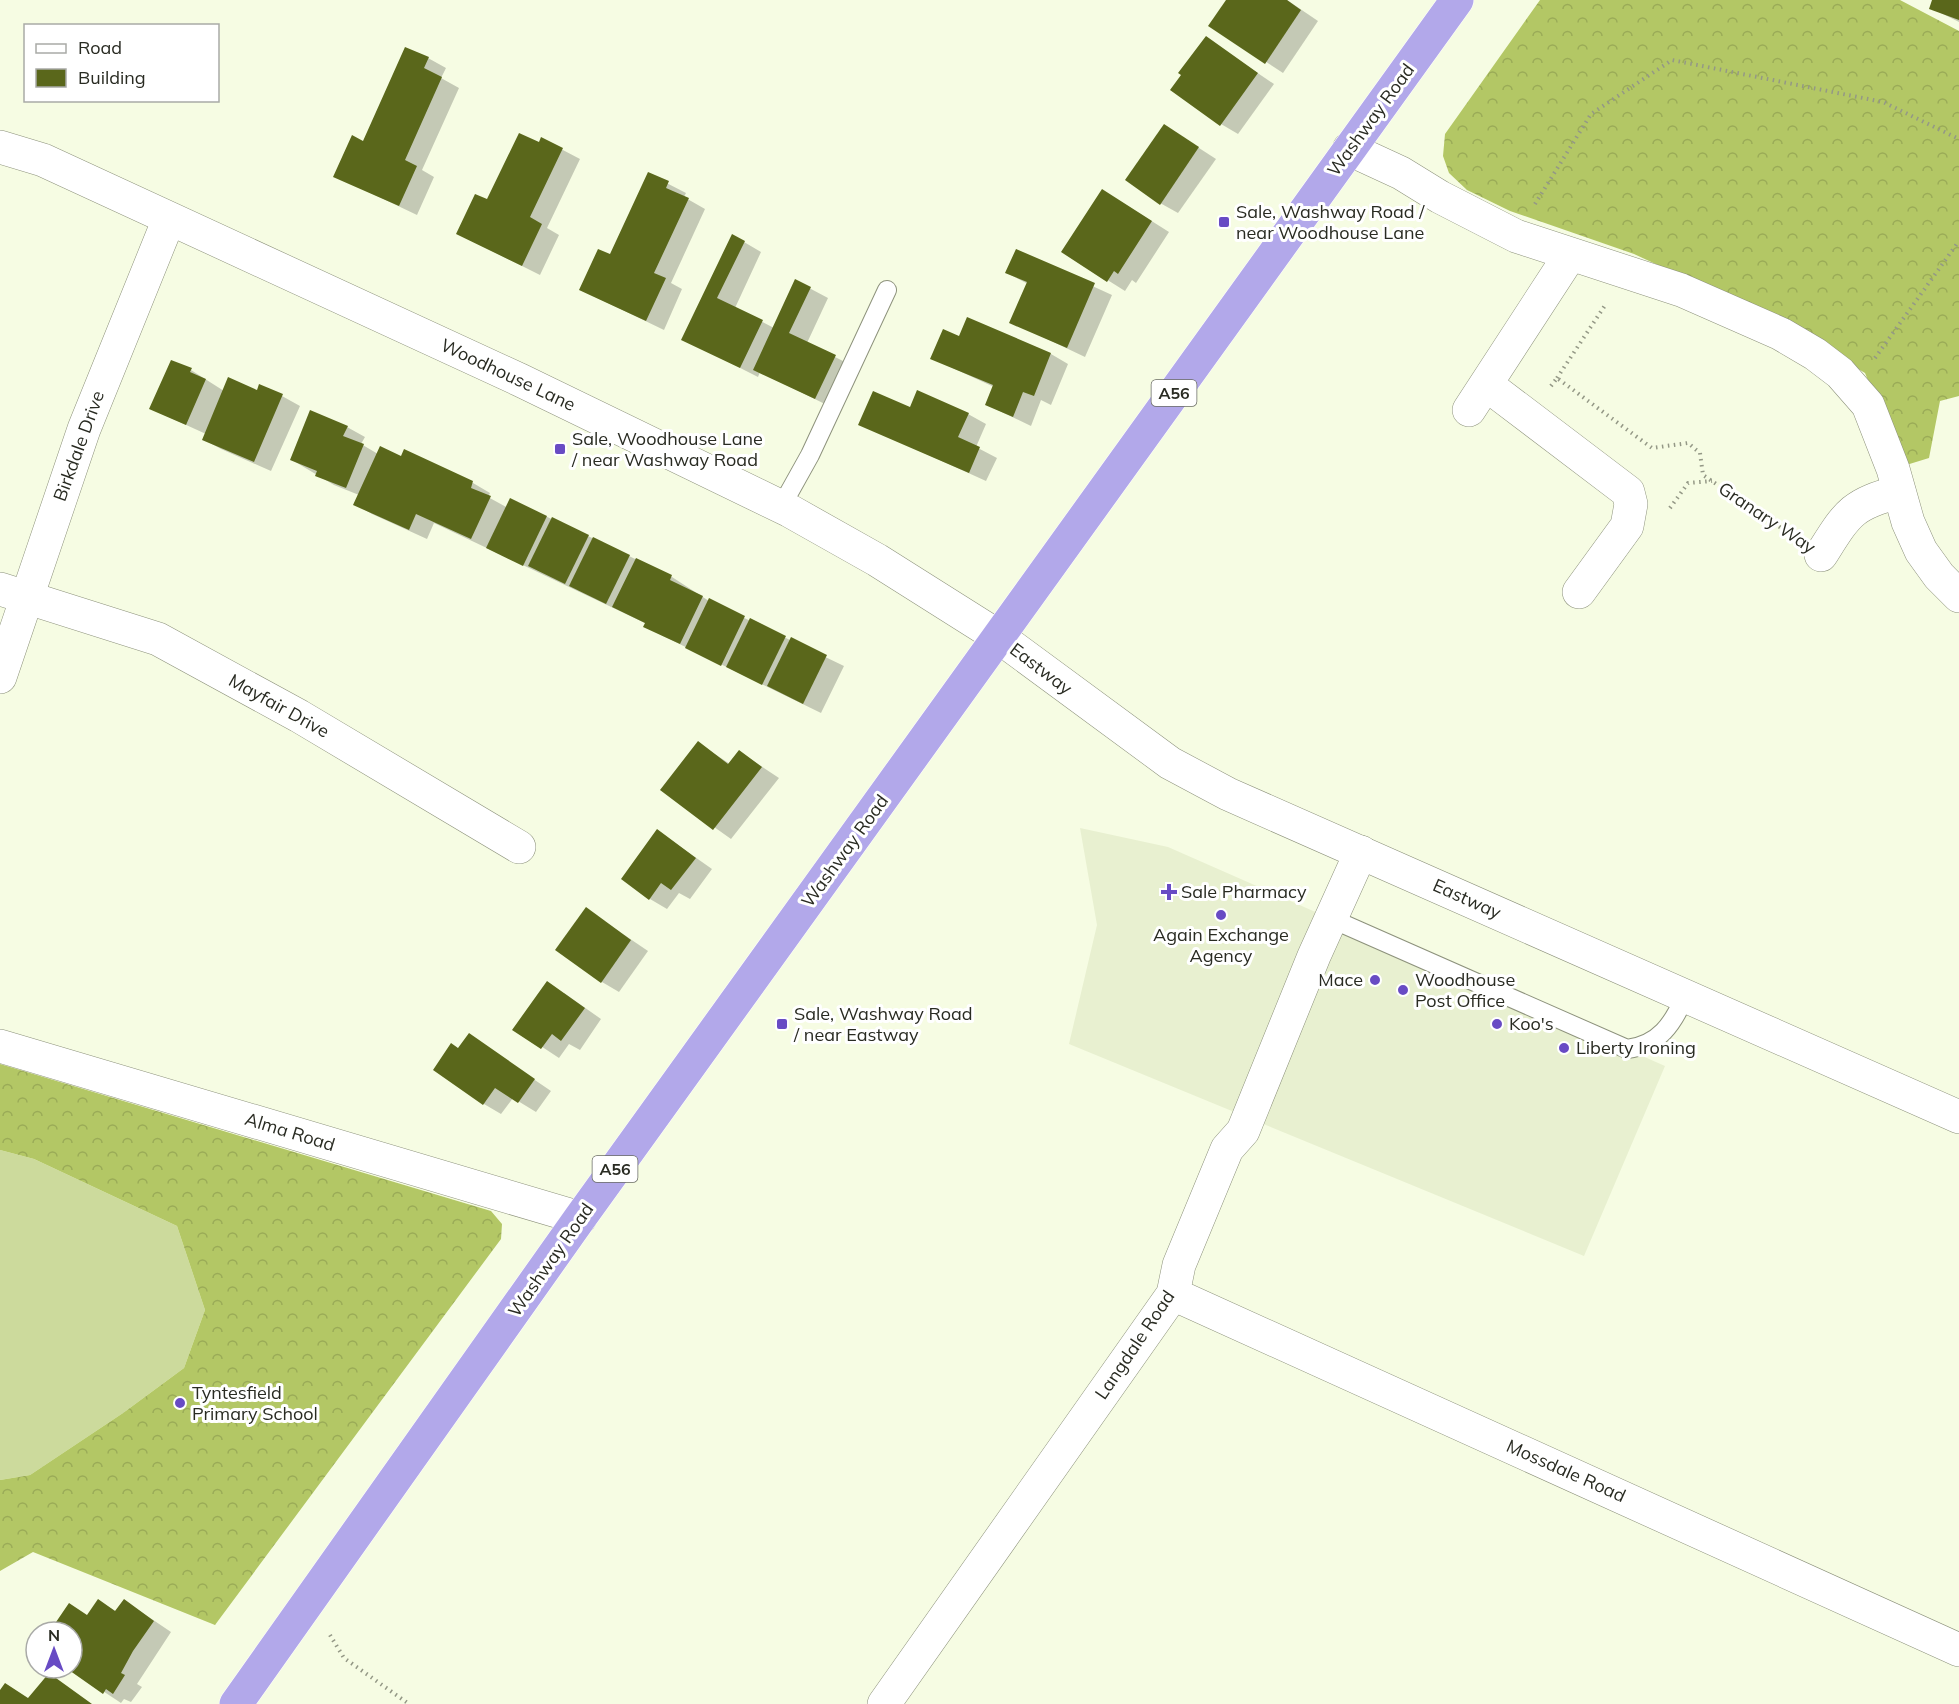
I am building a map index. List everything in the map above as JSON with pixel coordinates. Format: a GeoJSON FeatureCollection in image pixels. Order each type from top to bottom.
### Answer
{"type":"FeatureCollection","features":[{"type":"Feature","properties":{"kind":"highway","name":"Washway Road"},"geometry":{"type":"LineString","coordinates":[[236,1704],[580,1218],[1457,0]]}},
{"type":"Feature","properties":{"kind":"street","name":"Woodhouse Lane"},"geometry":{"type":"LineString","coordinates":[[0,147],[43,160],[531,385],[781,507],[877,560],[999,637]]}},
{"type":"Feature","properties":{"kind":"street"},"geometry":{"type":"LineString","coordinates":[[1349,149],[1401,172],[1440,197],[1516,237],[1628,271],[1681,290],[1781,334],[1815,354],[1840,373],[1853,392],[1869,405],[1920,551],[1939,576],[1959,596]]}},
{"type":"Feature","properties":{"kind":"street","name":"Birkdale Drive"},"geometry":{"type":"LineString","coordinates":[[0,677],[13,593],[84,429],[169,219]]}},
{"type":"Feature","properties":{"kind":"street"},"geometry":{"type":"LineString","coordinates":[[1570,255],[1478,397],[1530,416],[1628,492],[1631,504],[1627,526],[1579,592]]}},
{"type":"Feature","properties":{"kind":"street","name":"Granary Way"},"geometry":{"type":"LineString","coordinates":[[1821,555],[1845,519],[1856,507],[1871,499],[1899,492]]}},
{"type":"Feature","properties":{"kind":"street","name":"Mayfair Drive"},"geometry":{"type":"LineString","coordinates":[[13,593],[158,639],[299,716],[519,847]]}},
{"type":"Feature","properties":{"kind":"street","name":"Eastway"},"geometry":{"type":"LineString","coordinates":[[999,637],[1170,763],[1228,794],[1959,1117]]}},
{"type":"Feature","properties":{"kind":"street","name":"Langdale Road"},"geometry":{"type":"LineString","coordinates":[[884,1704],[1173,1294],[1179,1265],[1227,1149],[1242,1131],[1314,956],[1361,852]]}},
{"type":"Feature","properties":{"kind":"street","name":"Alma Road"},"geometry":{"type":"LineString","coordinates":[[0,1046],[580,1218]]}},
{"type":"Feature","properties":{"kind":"street","name":"Mossdale Road"},"geometry":{"type":"LineString","coordinates":[[1173,1294],[1959,1650]]}},
{"type":"Feature","properties":{"kind":"lane"},"geometry":{"type":"LineString","coordinates":[[781,507],[810,455],[887,290]]}},
{"type":"Feature","properties":{"kind":"lane"},"geometry":{"type":"LineString","coordinates":[[1332,919],[1627,1049],[1643,1047],[1669,1028],[1685,996]]}},
{"type":"Feature","properties":{"kind":"path"},"geometry":{"type":"LineString","coordinates":[[1516,237],[1591,114],[1672,60],[1883,102],[1959,139]]}},
{"type":"Feature","properties":{"kind":"path"},"geometry":{"type":"LineString","coordinates":[[1853,392],[1959,241]]}},
{"type":"Feature","properties":{"kind":"path"},"geometry":{"type":"LineString","coordinates":[[1530,416],[1628,271]]}},
{"type":"Feature","properties":{"kind":"path","name":"Granary Way"},"geometry":{"type":"LineString","coordinates":[[1557,378],[1652,448],[1688,443],[1700,453],[1703,475],[1821,555]]}},
{"type":"Feature","properties":{"kind":"path"},"geometry":{"type":"LineString","coordinates":[[310,1602],[344,1658],[409,1704]]}},
{"type":"Feature","properties":{"kind":"shaded area"},"geometry":{"type":"Polygon","coordinates":[[[1080,828],[1168,847],[1665,1066],[1584,1256],[1069,1044],[1097,925],[1080,828]]]}},
{"type":"Feature","properties":{"kind":"green space"},"geometry":{"type":"Polygon","coordinates":[[[1540,0],[1900,0],[1959,31],[1959,396],[1940,401],[1929,458],[1903,466],[1865,373],[1805,337],[1740,303],[1634,254],[1510,211],[1467,190],[1449,173],[1443,156],[1445,134],[1540,0]]]}},
{"type":"Feature","properties":{"kind":"green space","name":"Tyntesfield Primary School"},"geometry":{"type":"Polygon","coordinates":[[[0,1064],[491,1211],[502,1224],[501,1239],[215,1625],[33,1552],[0,1571],[0,1480],[30,1475],[123,1413],[184,1368],[205,1310],[177,1226],[34,1159],[0,1150],[0,1064]]]}},
{"type":"Feature","properties":{"kind":"green space"},"geometry":{"type":"Polygon","coordinates":[[[0,1150],[34,1159],[177,1226],[205,1310],[184,1368],[123,1413],[30,1475],[0,1480],[0,1150]]]}},
{"type":"Feature","properties":{"kind":"building"},"geometry":{"type":"Polygon","coordinates":[[[1226,0],[1287,0],[1301,10],[1265,64],[1208,26],[1226,0]]]}},
{"type":"Feature","properties":{"kind":"building"},"geometry":{"type":"Polygon","coordinates":[[[1932,0],[1959,0],[1959,20],[1929,9],[1932,0]]]}},
{"type":"Feature","properties":{"kind":"building"},"geometry":{"type":"Polygon","coordinates":[[[1206,36],[1258,73],[1220,126],[1170,90],[1181,75],[1178,73],[1206,36]]]}},
{"type":"Feature","properties":{"kind":"building"},"geometry":{"type":"Polygon","coordinates":[[[405,47],[429,57],[424,68],[442,77],[405,160],[417,166],[399,206],[333,177],[352,135],[363,141],[405,47]]]}},
{"type":"Feature","properties":{"kind":"building"},"geometry":{"type":"Polygon","coordinates":[[[1164,124],[1199,147],[1160,205],[1125,180],[1164,124]]]}},
{"type":"Feature","properties":{"kind":"building"},"geometry":{"type":"Polygon","coordinates":[[[519,133],[539,142],[541,137],[563,148],[530,217],[542,224],[522,266],[456,234],[475,194],[487,199],[519,133]]]}},
{"type":"Feature","properties":{"kind":"building"},"geometry":{"type":"Polygon","coordinates":[[[648,172],[669,181],[666,188],[689,198],[654,273],[666,278],[646,321],[579,290],[598,249],[610,254],[648,172]]]}},
{"type":"Feature","properties":{"kind":"building"},"geometry":{"type":"Polygon","coordinates":[[[1102,189],[1152,221],[1118,274],[1114,271],[1107,282],[1061,252],[1102,189]]]}},
{"type":"Feature","properties":{"kind":"building"},"geometry":{"type":"Polygon","coordinates":[[[732,234],[745,241],[717,298],[763,320],[740,368],[681,340],[732,234]]]}},
{"type":"Feature","properties":{"kind":"building"},"geometry":{"type":"Polygon","coordinates":[[[1016,249],[1095,283],[1067,348],[1009,323],[1027,282],[1005,273],[1016,249]]]}},
{"type":"Feature","properties":{"kind":"building"},"geometry":{"type":"Polygon","coordinates":[[[795,279],[811,287],[789,333],[836,355],[815,399],[753,370],[795,279]]]}},
{"type":"Feature","properties":{"kind":"building"},"geometry":{"type":"Polygon","coordinates":[[[967,317],[1051,353],[1034,396],[1023,392],[1013,417],[985,405],[993,385],[930,359],[943,329],[959,336],[967,317]]]}},
{"type":"Feature","properties":{"kind":"building"},"geometry":{"type":"Polygon","coordinates":[[[171,360],[192,368],[190,372],[206,379],[186,425],[149,409],[171,360]]]}},
{"type":"Feature","properties":{"kind":"building"},"geometry":{"type":"Polygon","coordinates":[[[228,377],[257,390],[259,384],[283,394],[254,462],[202,440],[228,377]]]}},
{"type":"Feature","properties":{"kind":"building"},"geometry":{"type":"Polygon","coordinates":[[[917,390],[969,413],[958,437],[980,447],[969,473],[858,425],[873,391],[910,407],[917,390]]]}},
{"type":"Feature","properties":{"kind":"building"},"geometry":{"type":"Polygon","coordinates":[[[310,410],[348,426],[343,436],[364,444],[346,488],[315,476],[317,471],[290,460],[310,410]]]}},
{"type":"Feature","properties":{"kind":"building"},"geometry":{"type":"Polygon","coordinates":[[[380,446],[401,456],[404,449],[473,481],[471,488],[491,496],[471,539],[416,514],[409,530],[353,505],[380,446]]]}},
{"type":"Feature","properties":{"kind":"building"},"geometry":{"type":"Polygon","coordinates":[[[510,498],[547,516],[523,566],[486,548],[510,498]]]}},
{"type":"Feature","properties":{"kind":"building"},"geometry":{"type":"Polygon","coordinates":[[[552,517],[589,535],[565,584],[528,566],[552,517]]]}},
{"type":"Feature","properties":{"kind":"building"},"geometry":{"type":"Polygon","coordinates":[[[593,537],[630,555],[606,604],[569,586],[593,537]]]}},
{"type":"Feature","properties":{"kind":"building"},"geometry":{"type":"Polygon","coordinates":[[[636,558],[672,575],[670,580],[703,596],[680,644],[643,627],[645,623],[612,607],[636,558]]]}},
{"type":"Feature","properties":{"kind":"building"},"geometry":{"type":"Polygon","coordinates":[[[709,598],[745,616],[721,666],[685,648],[709,598]]]}},
{"type":"Feature","properties":{"kind":"building"},"geometry":{"type":"Polygon","coordinates":[[[750,618],[786,636],[762,685],[726,667],[750,618]]]}},
{"type":"Feature","properties":{"kind":"building"},"geometry":{"type":"Polygon","coordinates":[[[791,637],[827,655],[803,704],[767,686],[791,637]]]}},
{"type":"Feature","properties":{"kind":"building"},"geometry":{"type":"Polygon","coordinates":[[[698,741],[728,764],[739,750],[762,767],[713,830],[660,790],[698,741]]]}},
{"type":"Feature","properties":{"kind":"building"},"geometry":{"type":"Polygon","coordinates":[[[657,829],[696,858],[671,890],[661,883],[649,900],[621,879],[657,829]]]}},
{"type":"Feature","properties":{"kind":"building"},"geometry":{"type":"Polygon","coordinates":[[[586,907],[631,940],[601,983],[555,950],[586,907]]]}},
{"type":"Feature","properties":{"kind":"building"},"geometry":{"type":"Polygon","coordinates":[[[547,981],[585,1008],[561,1041],[552,1034],[541,1049],[512,1030],[547,981]]]}},
{"type":"Feature","properties":{"kind":"building"},"geometry":{"type":"Polygon","coordinates":[[[469,1033],[535,1079],[518,1103],[495,1088],[483,1105],[433,1070],[451,1043],[458,1048],[469,1033]]]}},
{"type":"Feature","properties":{"kind":"building"},"geometry":{"type":"Polygon","coordinates":[[[98,1599],[115,1611],[124,1599],[154,1621],[133,1651],[121,1673],[125,1675],[113,1694],[106,1689],[103,1694],[83,1680],[84,1620],[57,1620],[69,1603],[87,1615],[98,1599]]]}},
{"type":"Feature","properties":{"kind":"building"},"geometry":{"type":"Polygon","coordinates":[[[43,1680],[59,1680],[92,1704],[0,1704],[0,1690],[5,1683],[28,1698],[43,1680]]]}},
{"type":"Feature","properties":{"kind":"place","name":"Sale, Washway Road / near Woodhouse Lane"},"geometry":{"type":"Point","coordinates":[1224,222]}},
{"type":"Feature","properties":{"kind":"place","name":"Sale, Woodhouse Lane / near Washway Road"},"geometry":{"type":"Point","coordinates":[560,449]}},
{"type":"Feature","properties":{"kind":"place","name":"Sale Pharmacy"},"geometry":{"type":"Point","coordinates":[1169,892]}},
{"type":"Feature","properties":{"kind":"place","name":"Again Exchange Agency"},"geometry":{"type":"Point","coordinates":[1221,915]}},
{"type":"Feature","properties":{"kind":"place","name":"Mace"},"geometry":{"type":"Point","coordinates":[1375,980]}},
{"type":"Feature","properties":{"kind":"place","name":"Woodhouse Post Office"},"geometry":{"type":"Point","coordinates":[1403,990]}},
{"type":"Feature","properties":{"kind":"place","name":"Sale, Washway Road / near Eastway"},"geometry":{"type":"Point","coordinates":[782,1024]}},
{"type":"Feature","properties":{"kind":"place","name":"Koo's"},"geometry":{"type":"Point","coordinates":[1497,1024]}},
{"type":"Feature","properties":{"kind":"place","name":"Liberty Ironing"},"geometry":{"type":"Point","coordinates":[1564,1048]}},
{"type":"Feature","properties":{"kind":"place","name":"Tyntesfield Primary School"},"geometry":{"type":"Point","coordinates":[180,1403]}}]}
